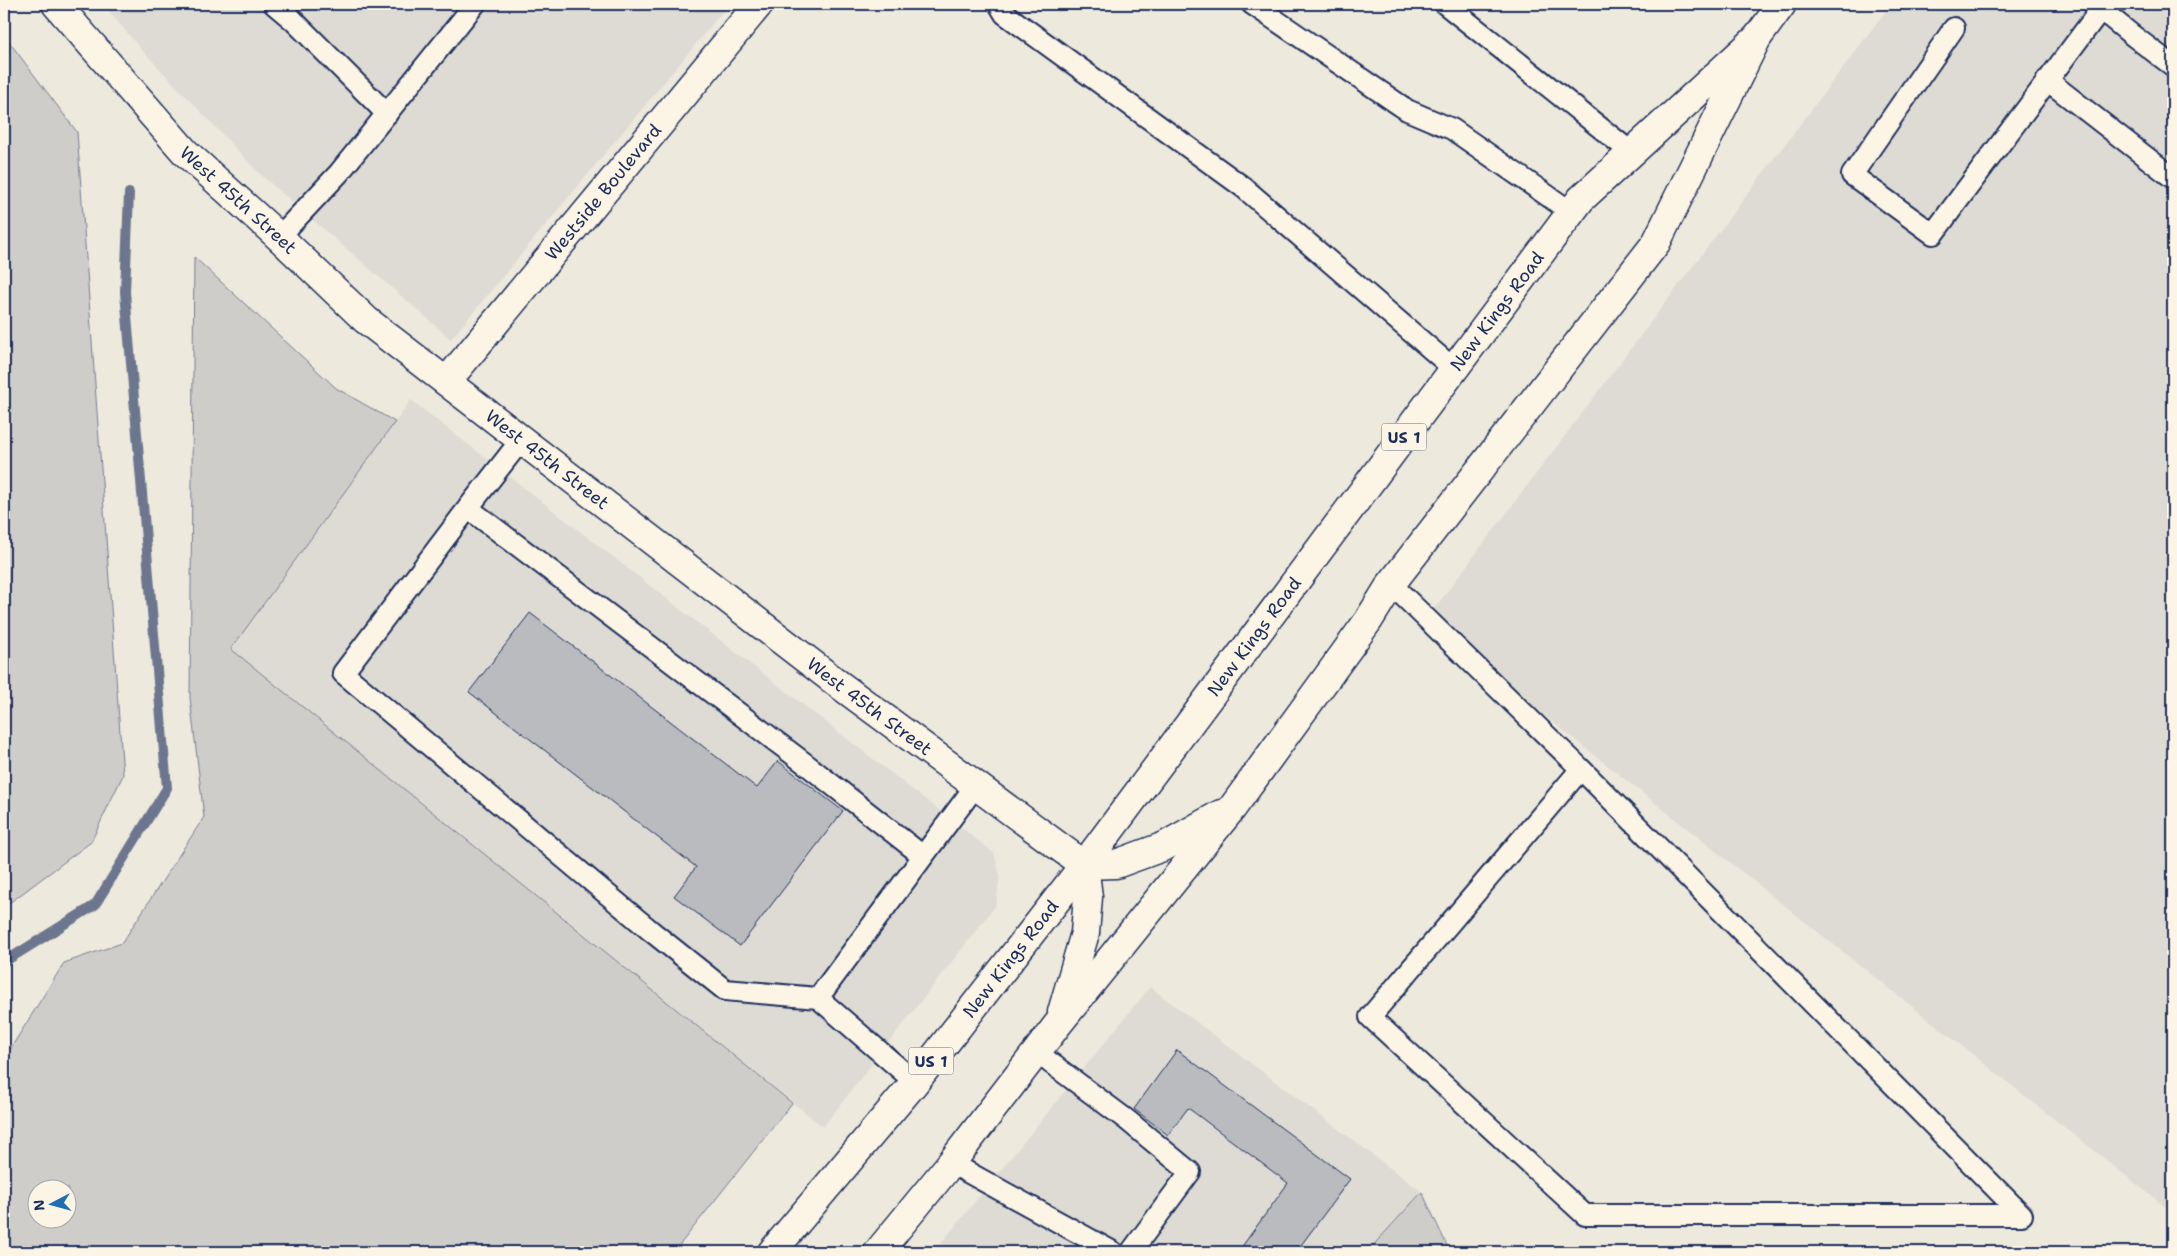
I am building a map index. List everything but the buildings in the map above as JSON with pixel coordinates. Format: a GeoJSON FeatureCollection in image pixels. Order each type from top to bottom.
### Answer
{"type":"FeatureCollection","features":[{"type":"Feature","properties":{"kind":"main road","name":"West 45th Street"},"geometry":{"type":"LineString","coordinates":[[56,4],[185,152],[279,237],[366,320],[837,683],[1084,865]]}},
{"type":"Feature","properties":{"kind":"main road","name":"Westside Boulevard"},"geometry":{"type":"LineString","coordinates":[[447,381],[759,4]]}},
{"type":"Feature","properties":{"kind":"main road","name":"New Kings Road"},"geometry":{"type":"LineString","coordinates":[[772,1252],[915,1082],[1084,865],[1581,199],[1756,38],[1782,4]]}},
{"type":"Feature","properties":{"kind":"main road","name":"New Kings Road"},"geometry":{"type":"LineString","coordinates":[[878,1252],[951,1163],[1058,1024],[1233,807],[1368,620],[1391,584],[1656,243],[1756,38]]}},
{"type":"Feature","properties":{"kind":"main road"},"geometry":{"type":"LineString","coordinates":[[1058,1024],[1084,933],[1088,897],[1084,865],[1116,864],[1165,846],[1233,807]]}},
{"type":"Feature","properties":{"kind":"lane"},"geometry":{"type":"LineString","coordinates":[[274,4],[293,20],[387,114]]}},
{"type":"Feature","properties":{"kind":"lane"},"geometry":{"type":"LineString","coordinates":[[279,237],[339,173],[475,4]]}},
{"type":"Feature","properties":{"kind":"lane"},"geometry":{"type":"LineString","coordinates":[[999,4],[1005,14],[1243,187],[1454,369]]}},
{"type":"Feature","properties":{"kind":"lane"},"geometry":{"type":"LineString","coordinates":[[1252,4],[1407,110],[1452,129],[1571,212]]}},
{"type":"Feature","properties":{"kind":"lane"},"geometry":{"type":"LineString","coordinates":[[1445,4],[1632,153]]}},
{"type":"Feature","properties":{"kind":"lane"},"geometry":{"type":"LineString","coordinates":[[1954,28],[1852,175],[1933,234],[2048,80],[2097,7],[2173,66]]}},
{"type":"Feature","properties":{"kind":"lane"},"geometry":{"type":"LineString","coordinates":[[2048,80],[2173,178]]}},
{"type":"Feature","properties":{"kind":"lane"},"geometry":{"type":"LineString","coordinates":[[521,440],[344,673],[651,931],[725,990],[818,998],[915,1082]]}},
{"type":"Feature","properties":{"kind":"lane"},"geometry":{"type":"LineString","coordinates":[[468,508],[807,765],[923,856]]}},
{"type":"Feature","properties":{"kind":"lane"},"geometry":{"type":"LineString","coordinates":[[1391,584],[1581,769],[2022,1215],[1585,1214],[1370,1017],[1581,769]]}},
{"type":"Feature","properties":{"kind":"lane"},"geometry":{"type":"LineString","coordinates":[[818,998],[976,785]]}},
{"type":"Feature","properties":{"kind":"lane"},"geometry":{"type":"LineString","coordinates":[[1036,1052],[1127,1120],[1190,1172],[1130,1252]]}},
{"type":"Feature","properties":{"kind":"lane"},"geometry":{"type":"LineString","coordinates":[[951,1163],[1113,1252]]}},
{"type":"Feature","properties":{"kind":"shaded area"},"geometry":{"type":"Polygon","coordinates":[[[103,4],[729,4],[451,339],[262,176],[139,47],[103,4]]]}},
{"type":"Feature","properties":{"kind":"shaded area"},"geometry":{"type":"Polygon","coordinates":[[[1891,4],[2173,4],[2173,1213],[1425,621],[1891,4]]]}},
{"type":"Feature","properties":{"kind":"shaded area"},"geometry":{"type":"Polygon","coordinates":[[[4,35],[77,132],[123,775],[91,842],[4,907],[4,35]]]}},
{"type":"Feature","properties":{"kind":"shaded area"},"geometry":{"type":"Polygon","coordinates":[[[194,257],[336,388],[395,422],[231,649],[792,1103],[674,1252],[4,1252],[4,1059],[64,963],[122,943],[204,817],[190,698],[194,257]]]}},
{"type":"Feature","properties":{"kind":"shaded area"},"geometry":{"type":"Polygon","coordinates":[[[411,400],[994,853],[1000,875],[996,905],[823,1127],[231,649],[411,400]]]}},
{"type":"Feature","properties":{"kind":"shaded area"},"geometry":{"type":"Polygon","coordinates":[[[1150,987],[1422,1192],[1367,1252],[934,1252],[1150,987]]]}},
{"type":"Feature","properties":{"kind":"shaded area"},"geometry":{"type":"Polygon","coordinates":[[[1422,1192],[1450,1252],[1367,1252],[1422,1192]]]}},
{"type":"Feature","properties":{"kind":"waterway"},"geometry":{"type":"LineString","coordinates":[[4,962],[95,905],[167,788],[125,292],[129,193]]}}]}
